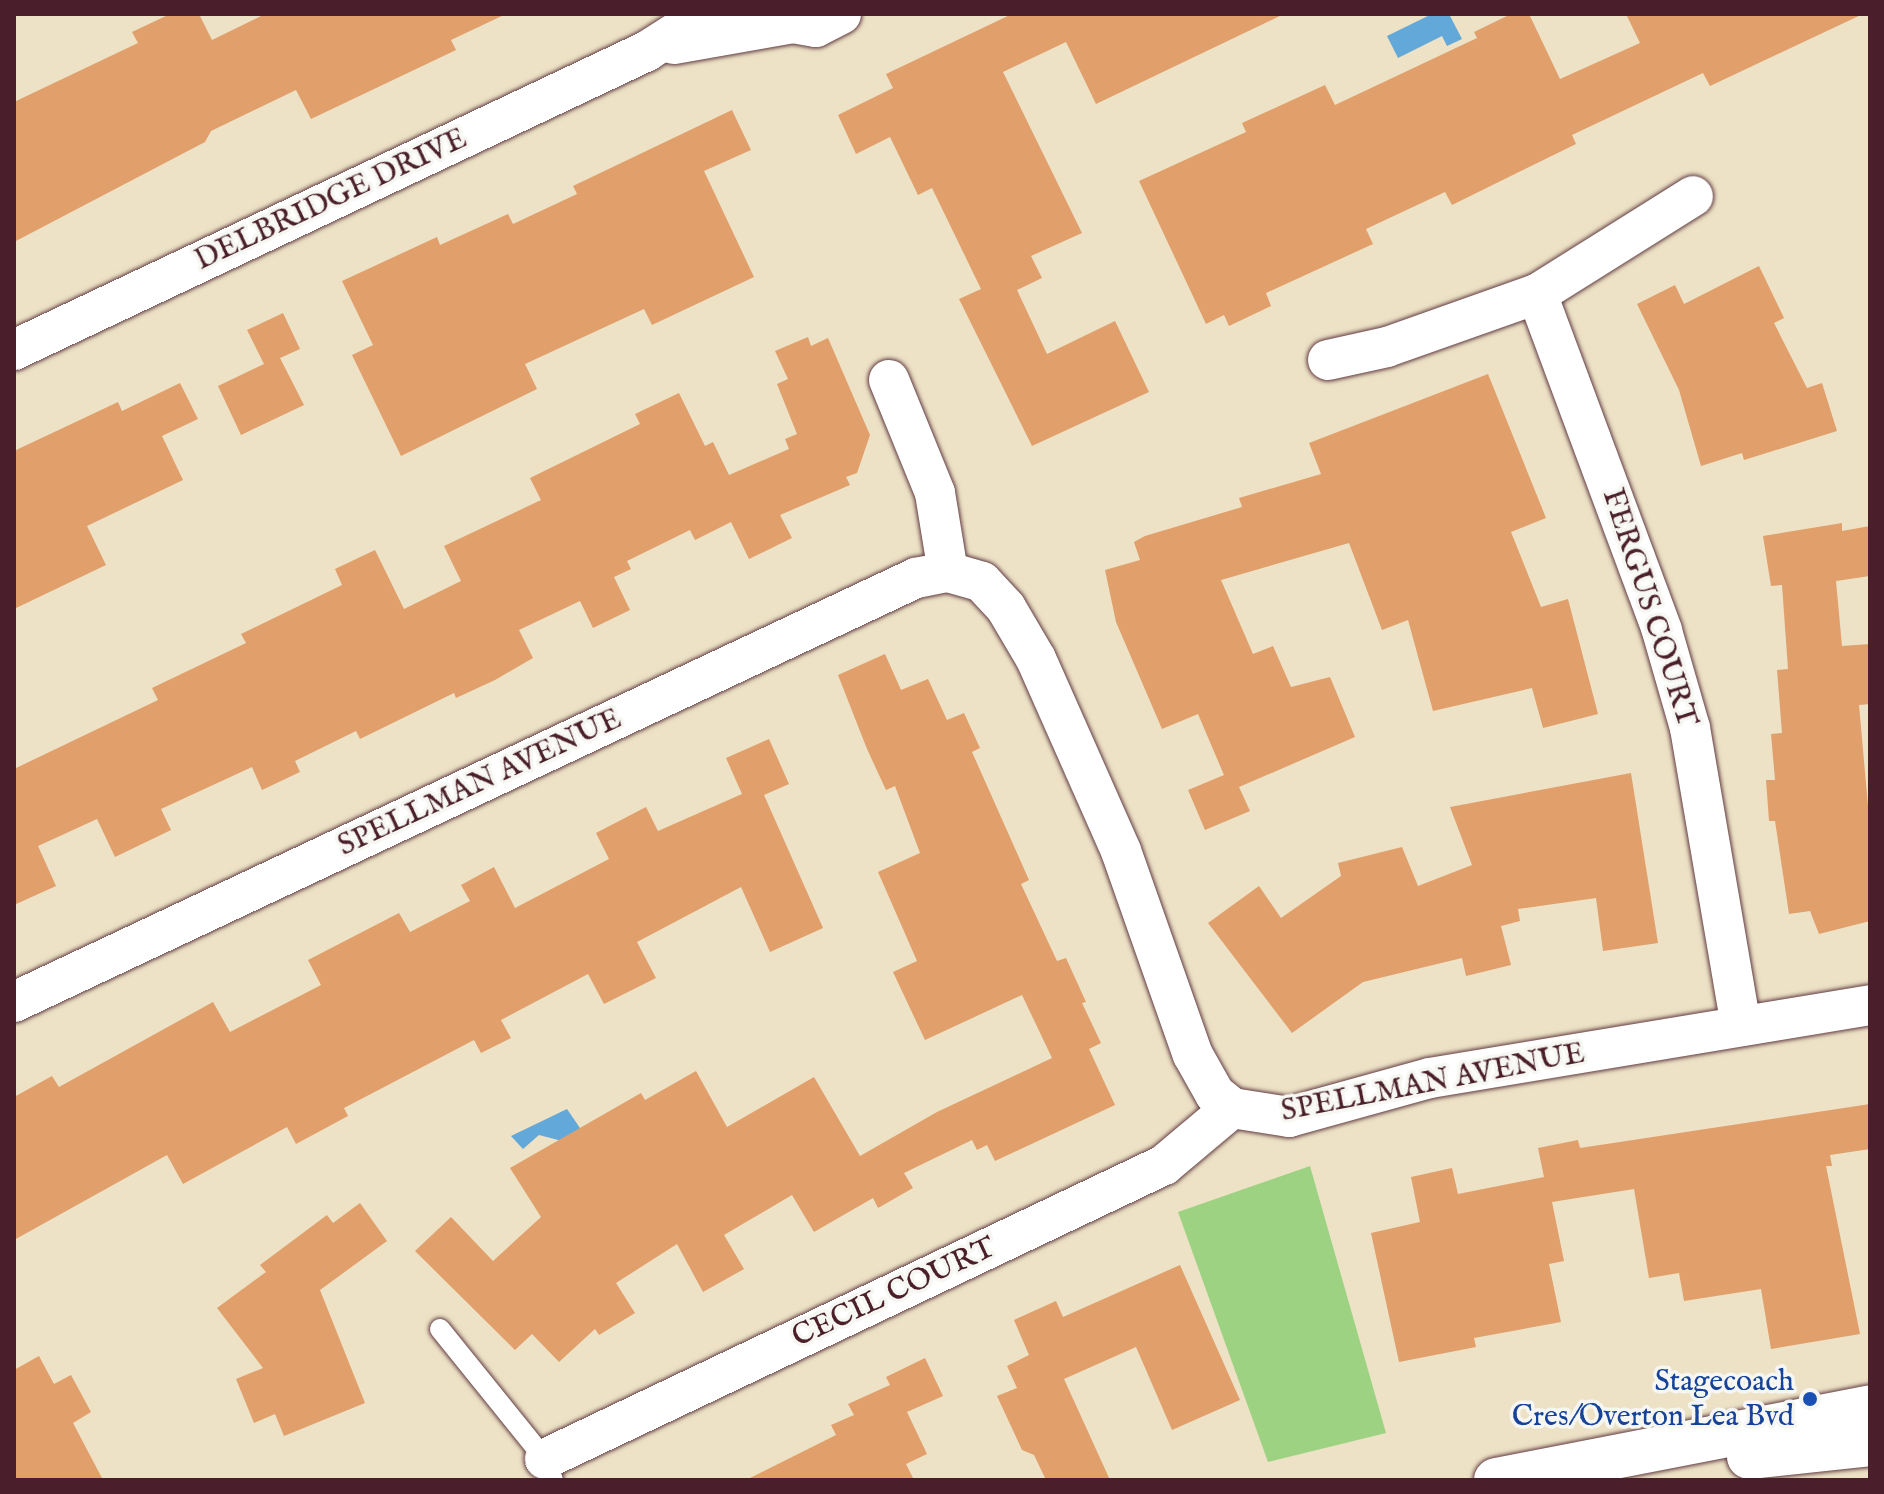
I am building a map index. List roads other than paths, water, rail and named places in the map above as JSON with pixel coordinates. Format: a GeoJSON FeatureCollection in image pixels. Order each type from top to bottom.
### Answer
{"type":"FeatureCollection","features":[{"type":"Feature","properties":{"kind":"street","name":"DELBRIDGE DRIVE"},"geometry":{"type":"LineString","coordinates":[[14,350],[647,51],[705,14]]}},
{"type":"Feature","properties":{"kind":"street","name":"DELBRIDGE DRIVE"},"geometry":{"type":"LineString","coordinates":[[647,51],[711,33],[787,18],[816,27],[841,14]]}},
{"type":"Feature","properties":{"kind":"street"},"geometry":{"type":"LineString","coordinates":[[1328,360],[1387,347],[1537,294],[1693,196]]}},
{"type":"Feature","properties":{"kind":"street","name":"FERGUS COURT"},"geometry":{"type":"LineString","coordinates":[[1537,294],[1662,631],[1690,728],[1741,1025]]}},
{"type":"Feature","properties":{"kind":"street"},"geometry":{"type":"LineString","coordinates":[[889,380],[935,493],[948,572],[982,582],[1006,608],[1036,659],[1121,851],[1193,1055],[1215,1094],[1232,1108]]}},
{"type":"Feature","properties":{"kind":"street","name":"SPELLMAN AVENUE"},"geometry":{"type":"LineString","coordinates":[[14,1002],[916,578],[948,572]]}},
{"type":"Feature","properties":{"kind":"street","name":"SPELLMAN AVENUE"},"geometry":{"type":"LineString","coordinates":[[1232,1108],[1289,1117],[1430,1078],[1870,1005]]}},
{"type":"Feature","properties":{"kind":"street","name":"CECIL COURT"},"geometry":{"type":"LineString","coordinates":[[549,1470],[1164,1165],[1232,1108]]}},
{"type":"Feature","properties":{"kind":"street"},"geometry":{"type":"LineString","coordinates":[[1496,1480],[1870,1407]]}},
{"type":"Feature","properties":{"kind":"street"},"geometry":{"type":"LineString","coordinates":[[1535,1480],[1870,1444]]}},
{"type":"Feature","properties":{"kind":"lane","name":"CECIL COURT"},"geometry":{"type":"LineString","coordinates":[[440,1329],[549,1470]]}},
{"type":"Feature","properties":{"kind":"water"},"geometry":{"type":"Polygon","coordinates":[[[1432,14],[1449,14],[1462,39],[1447,46],[1442,36],[1398,58],[1387,36],[1432,14]]]}},
{"type":"Feature","properties":{"kind":"water"},"geometry":{"type":"Polygon","coordinates":[[[567,1109],[582,1131],[562,1141],[539,1135],[523,1149],[511,1136],[567,1109]]]}},
{"type":"Feature","properties":{"kind":"place","name":"Stagecoach Cres/Overton Lea Bvd"},"geometry":{"type":"Point","coordinates":[1810,1399]}}]}
